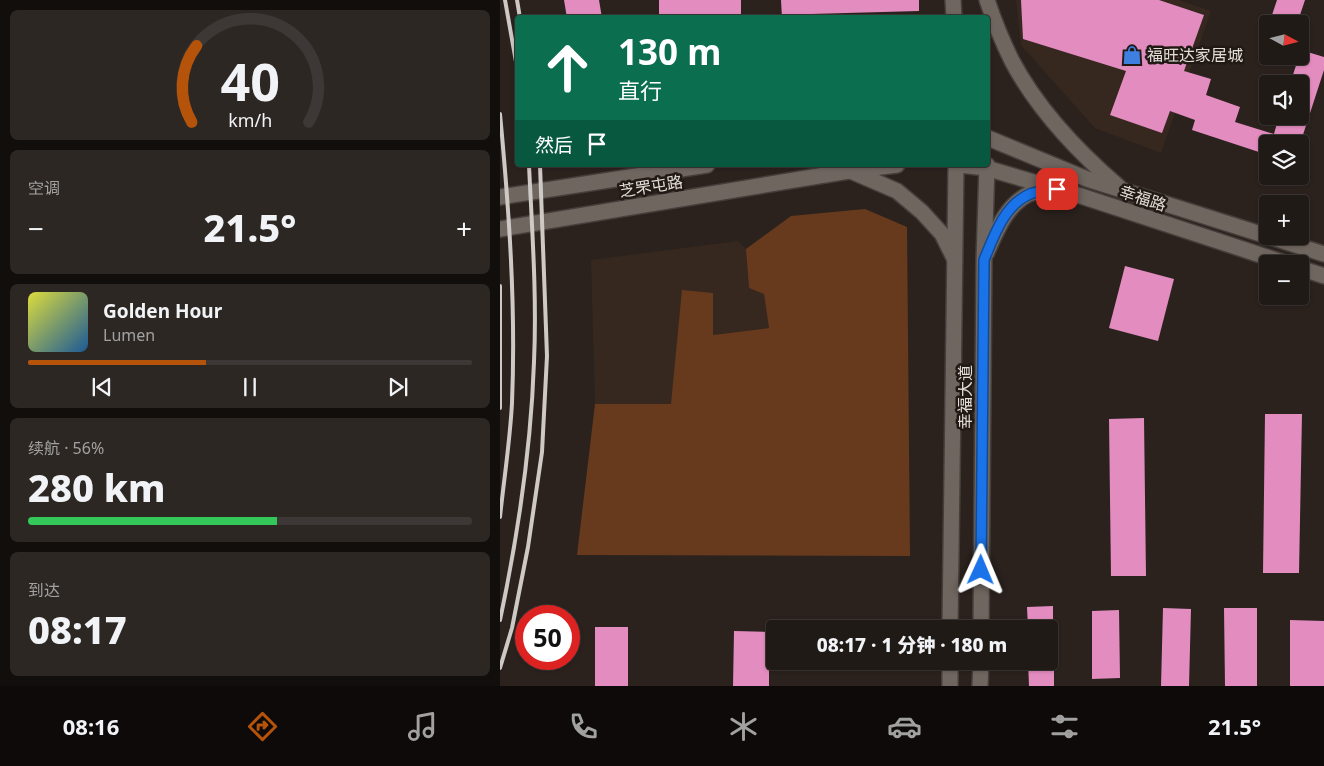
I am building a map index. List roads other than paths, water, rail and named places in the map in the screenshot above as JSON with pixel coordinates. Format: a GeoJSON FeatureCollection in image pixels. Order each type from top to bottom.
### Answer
{"type":"FeatureCollection","features":[{"type":"Feature","properties":{"kind":"main road"},"geometry":{"type":"LineString","coordinates":[[953,0],[954,15]]}},
{"type":"Feature","properties":{"kind":"main road"},"geometry":{"type":"LineString","coordinates":[[983,0],[983,15]]}},
{"type":"Feature","properties":{"kind":"main road"},"geometry":{"type":"LineString","coordinates":[[987,0],[997,29],[1012,61],[1031,90],[1064,134],[1091,162],[1124,191]]}},
{"type":"Feature","properties":{"kind":"main road","name":"幸福路"},"geometry":{"type":"LineString","coordinates":[[990,139],[1086,179],[1324,254]]}},
{"type":"Feature","properties":{"kind":"main road","name":"芝罘屯路"},"geometry":{"type":"LineString","coordinates":[[500,197],[694,167]]}},
{"type":"Feature","properties":{"kind":"main road","name":"芝罘屯路"},"geometry":{"type":"LineString","coordinates":[[500,229],[881,167]]}},
{"type":"Feature","properties":{"kind":"main road","name":"幸福大道"},"geometry":{"type":"LineString","coordinates":[[950,620],[956,167]]}},
{"type":"Feature","properties":{"kind":"main road","name":"幸福大道"},"geometry":{"type":"LineString","coordinates":[[981,620],[986,167]]}},
{"type":"Feature","properties":{"kind":"main road","name":"幸福路"},"geometry":{"type":"LineString","coordinates":[[989,167],[1260,255]]}},
{"type":"Feature","properties":{"kind":"main road"},"geometry":{"type":"LineString","coordinates":[[849,171],[898,191],[922,212],[942,234],[955,261]]}},
{"type":"Feature","properties":{"kind":"main road"},"geometry":{"type":"LineString","coordinates":[[984,260],[1000,224],[1013,205],[1030,194],[1057,189]]}},
{"type":"Feature","properties":{"kind":"main road"},"geometry":{"type":"LineString","coordinates":[[1309,271],[1324,276]]}},
{"type":"Feature","properties":{"kind":"main road"},"geometry":{"type":"LineString","coordinates":[[950,670],[950,686]]}},
{"type":"Feature","properties":{"kind":"main road"},"geometry":{"type":"LineString","coordinates":[[980,686],[981,670]]}},
{"type":"Feature","properties":{"kind":"railway"},"geometry":{"type":"LineString","coordinates":[[505,0],[515,56]]}},
{"type":"Feature","properties":{"kind":"railway"},"geometry":{"type":"LineString","coordinates":[[517,0],[520,15]]}},
{"type":"Feature","properties":{"kind":"railway"},"geometry":{"type":"LineString","coordinates":[[500,114],[509,222],[513,331],[512,403],[500,517]]}},
{"type":"Feature","properties":{"kind":"railway"},"geometry":{"type":"LineString","coordinates":[[500,620],[523,492],[530,427],[535,313],[529,167]]}},
{"type":"Feature","properties":{"kind":"railway"},"geometry":{"type":"LineString","coordinates":[[500,668],[512,628],[528,547],[542,452],[547,356],[540,167]]}},
{"type":"Feature","properties":{"kind":"railway"},"geometry":{"type":"LineString","coordinates":[[500,286],[500,408]]}},
{"type":"Feature","properties":{"kind":"place","name":"福旺达家居城"},"geometry":{"type":"Point","coordinates":[1132,55]}}]}
